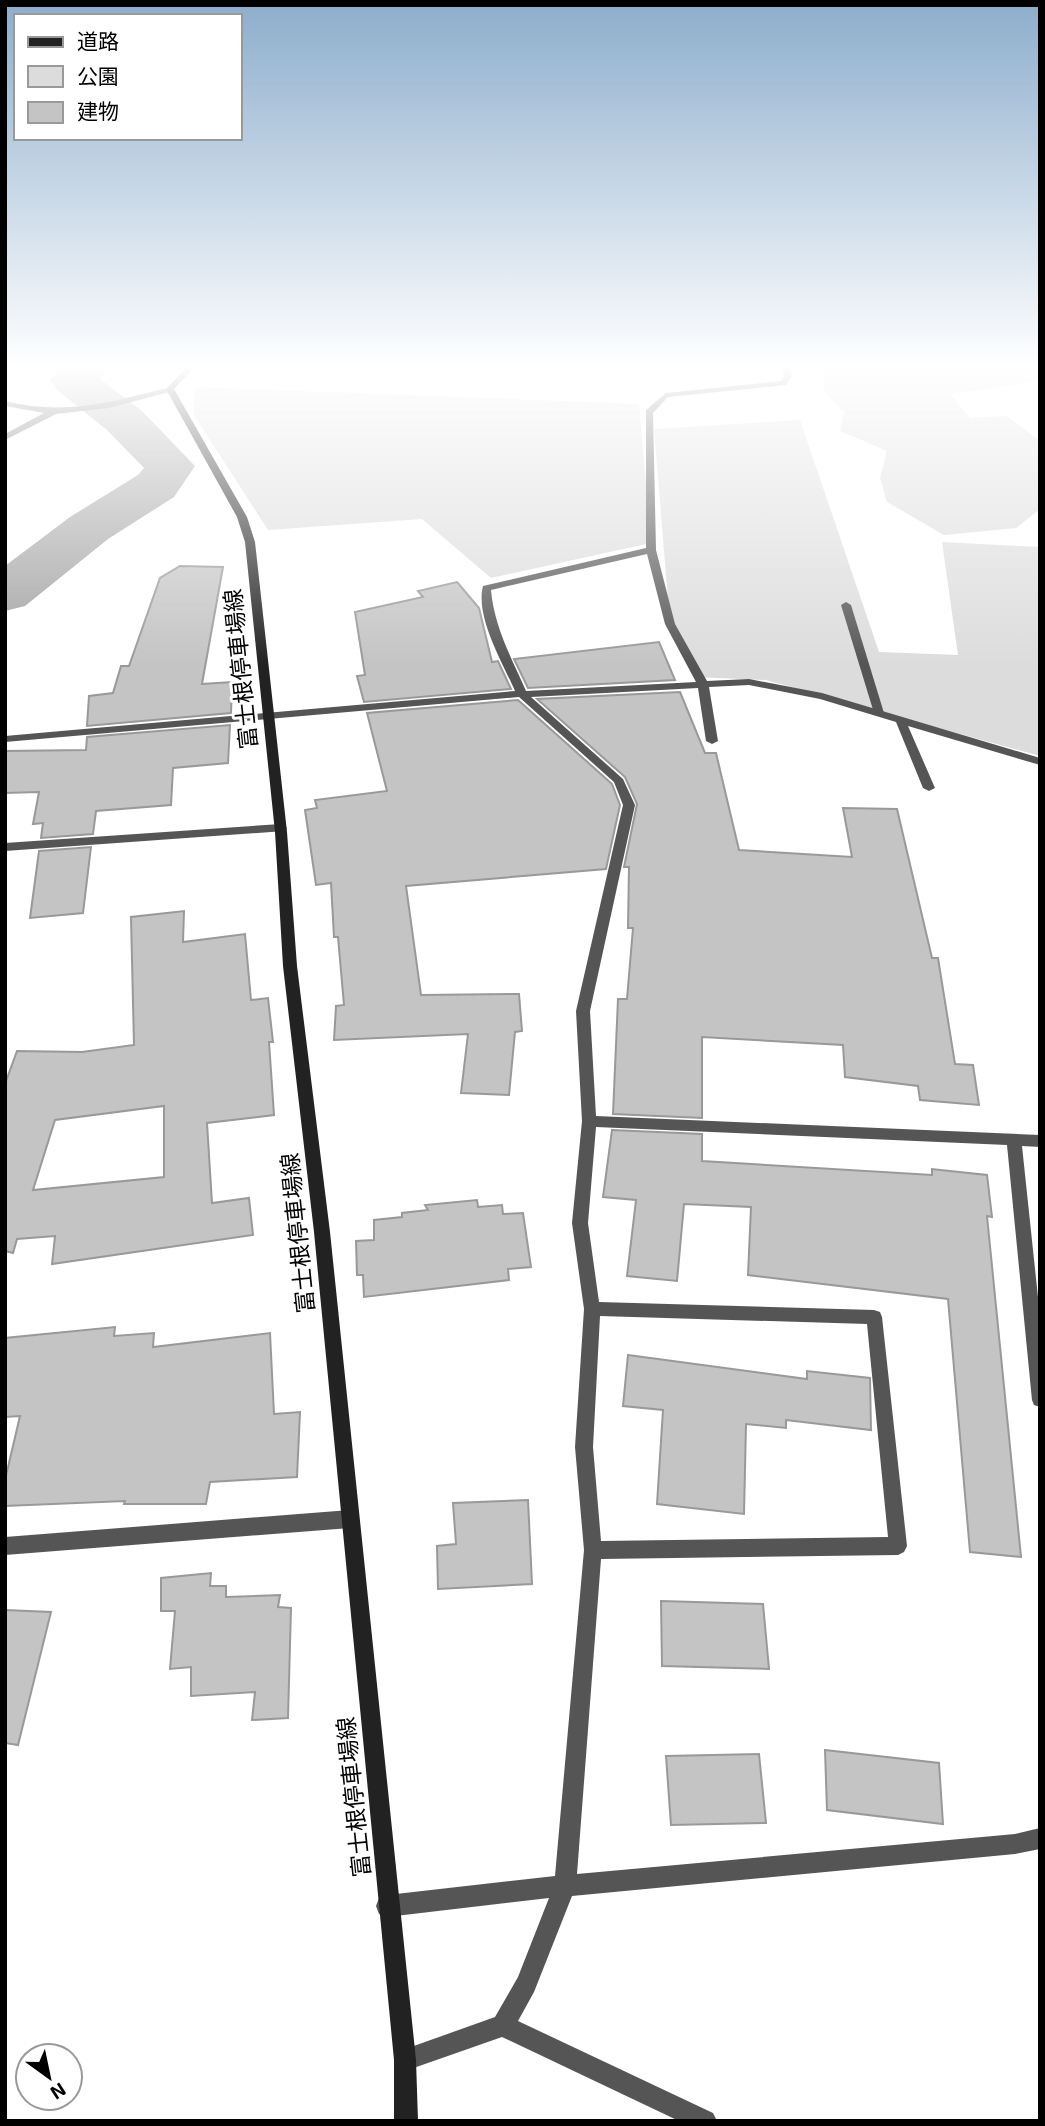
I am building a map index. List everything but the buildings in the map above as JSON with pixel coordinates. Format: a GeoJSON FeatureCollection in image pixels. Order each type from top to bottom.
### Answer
{"type":"FeatureCollection","features":[{"type":"Feature","properties":{"kind":"main road","name":"富士根停車場線"},"geometry":{"type":"LineString","coordinates":[[214,467],[242,517],[250,542],[281,828],[290,966],[322,1233],[387,1906],[405,2060],[407,2121]]}},
{"type":"Feature","properties":{"kind":"street"},"geometry":{"type":"LineString","coordinates":[[650,467],[651,550],[670,624],[703,684],[712,741]]}},
{"type":"Feature","properties":{"kind":"street"},"geometry":{"type":"LineString","coordinates":[[405,2060],[503,2026],[526,1984],[565,1886],[593,1550],[584,1447],[592,1309],[580,1223],[589,1121],[583,1011],[629,805],[620,781],[522,694],[496,636],[488,612],[486,588],[651,550]]}},
{"type":"Feature","properties":{"kind":"street"},"geometry":{"type":"LineString","coordinates":[[846,605],[879,713]]}},
{"type":"Feature","properties":{"kind":"street"},"geometry":{"type":"LineString","coordinates":[[5,739],[522,694],[749,682],[822,696],[1040,762]]}},
{"type":"Feature","properties":{"kind":"street"},"geometry":{"type":"LineString","coordinates":[[900,719],[929,788]]}},
{"type":"Feature","properties":{"kind":"street"},"geometry":{"type":"LineString","coordinates":[[5,847],[281,828]]}},
{"type":"Feature","properties":{"kind":"street"},"geometry":{"type":"LineString","coordinates":[[589,1121],[1040,1141]]}},
{"type":"Feature","properties":{"kind":"street"},"geometry":{"type":"LineString","coordinates":[[1014,1140],[1040,1399]]}},
{"type":"Feature","properties":{"kind":"street"},"geometry":{"type":"LineString","coordinates":[[592,1309],[874,1317],[898,1546],[593,1550]]}},
{"type":"Feature","properties":{"kind":"street"},"geometry":{"type":"LineString","coordinates":[[5,1546],[350,1519]]}},
{"type":"Feature","properties":{"kind":"street"},"geometry":{"type":"LineString","coordinates":[[387,1906],[565,1886],[1015,1844],[1040,1838]]}},
{"type":"Feature","properties":{"kind":"street"},"geometry":{"type":"LineString","coordinates":[[503,2026],[705,2121]]}},
{"type":"Feature","properties":{"kind":"green space"},"geometry":{"type":"Polygon","coordinates":[[[228,467],[644,467],[651,543],[491,578],[422,519],[268,530],[228,467]]]}},
{"type":"Feature","properties":{"kind":"green space"},"geometry":{"type":"Polygon","coordinates":[[[657,467],[816,467],[879,652],[958,655],[942,542],[1040,547],[1040,756],[766,680],[694,677],[670,624],[657,467]]]}},
{"type":"Feature","properties":{"kind":"green space"},"geometry":{"type":"Polygon","coordinates":[[[883,467],[1040,467],[1040,509],[1016,528],[944,535],[887,502],[880,478],[883,467]]]}},
{"type":"Feature","properties":{"kind":"waterway"},"geometry":{"type":"LineString","coordinates":[[5,594],[89,528],[156,486],[169,467]]}}]}
